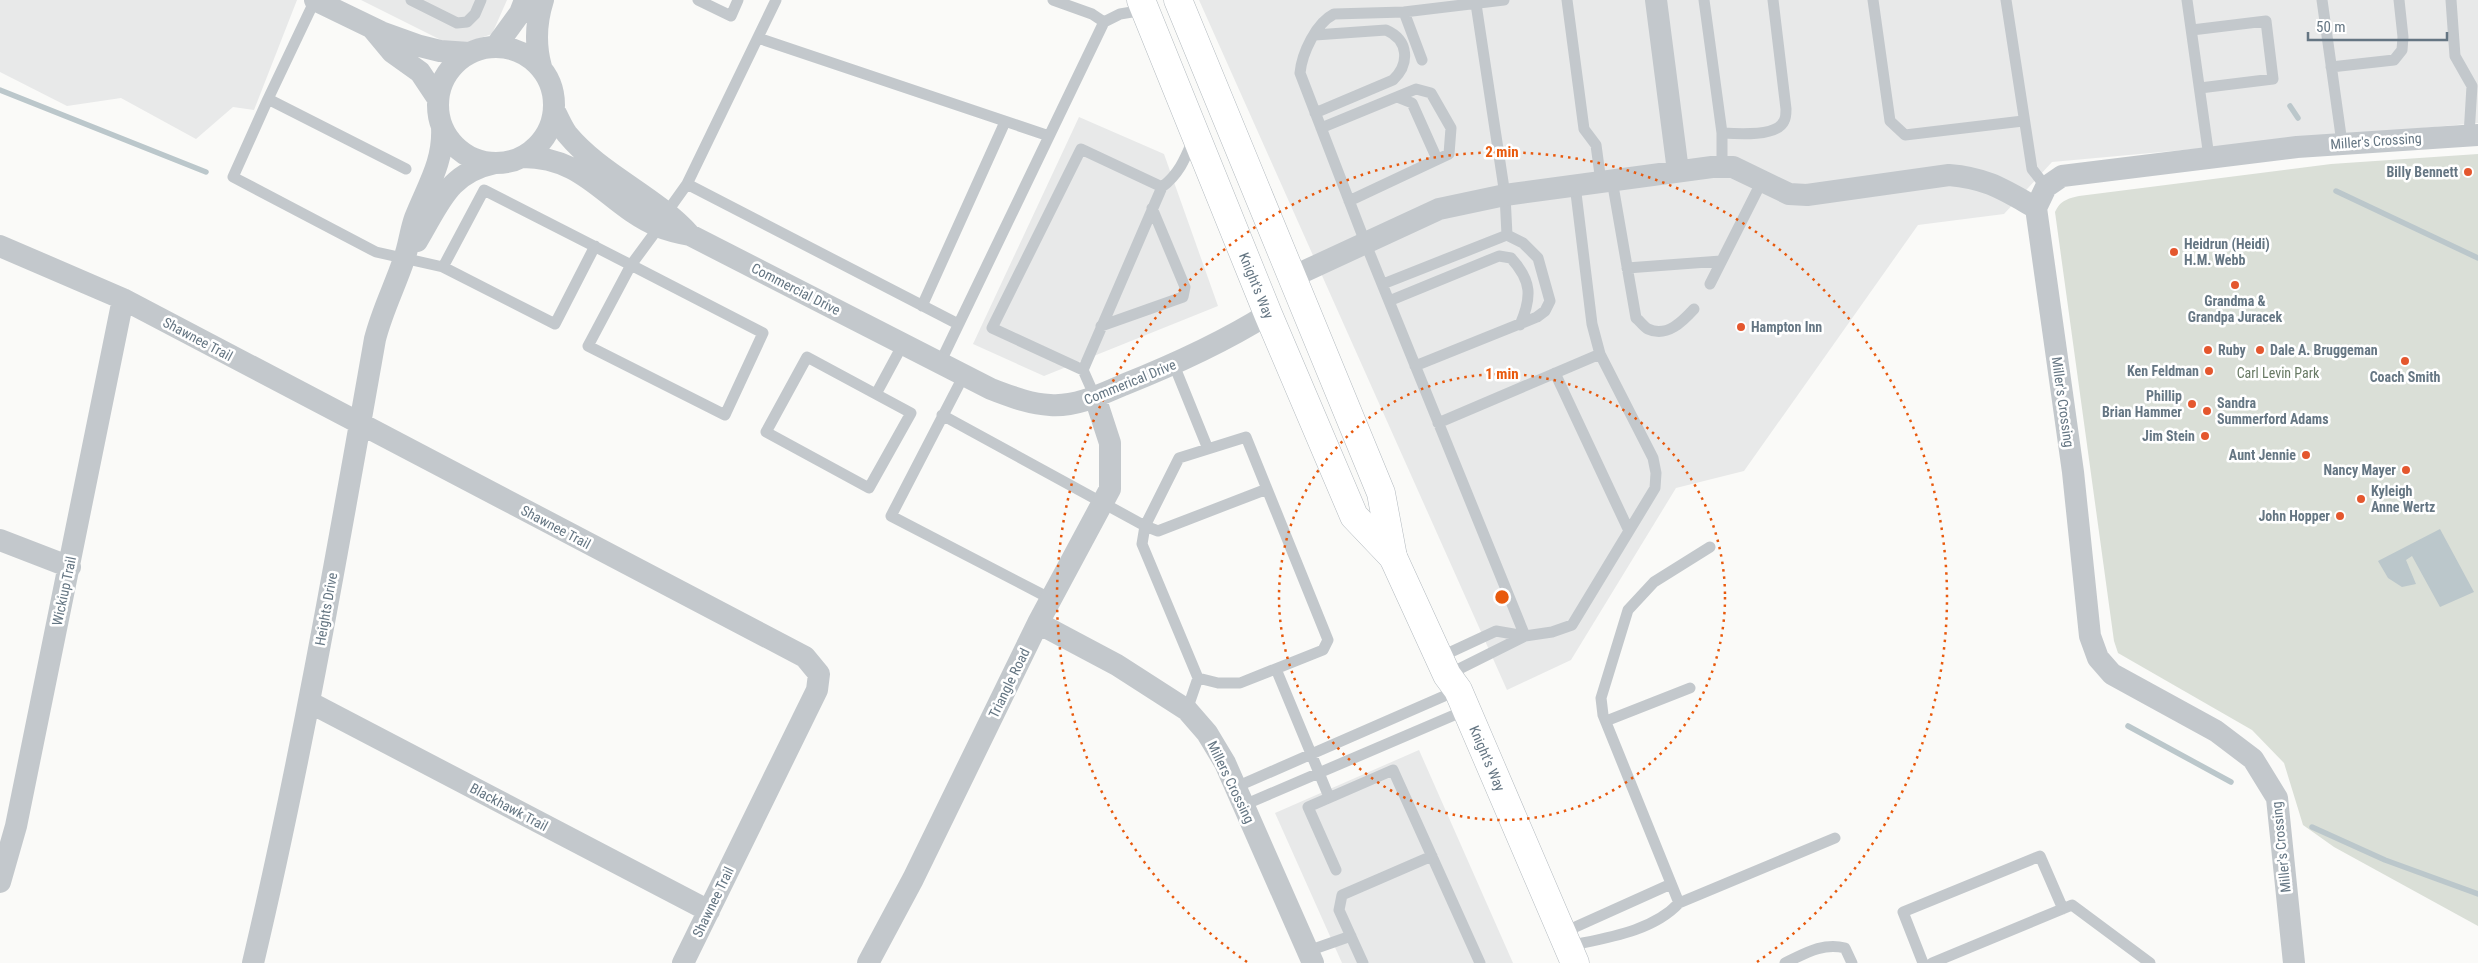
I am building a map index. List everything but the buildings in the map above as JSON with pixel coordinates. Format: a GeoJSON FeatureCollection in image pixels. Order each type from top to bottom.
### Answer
{"type":"FeatureCollection","features":[{"type":"Feature","properties":{"kind":"main road","name":"Knight's Way"},"geometry":{"type":"LineString","coordinates":[[1142,5],[1268,314],[1354,516],[1393,556]]}},
{"type":"Feature","properties":{"kind":"main road","name":"Knight's Way"},"geometry":{"type":"LineString","coordinates":[[1186,8],[1292,277],[1381,493],[1393,556],[1453,683],[1568,947]]}},
{"type":"Feature","properties":{"kind":"main road"},"geometry":{"type":"LineString","coordinates":[[1268,314],[1276,310],[1284,314],[1300,343],[1323,395],[1352,420]]}},
{"type":"Feature","properties":{"kind":"street"},"geometry":{"type":"LineString","coordinates":[[315,0],[369,26],[430,49],[468,53]]}},
{"type":"Feature","properties":{"kind":"street"},"geometry":{"type":"LineString","coordinates":[[496,46],[520,13],[525,0]]}},
{"type":"Feature","properties":{"kind":"street"},"geometry":{"type":"LineString","coordinates":[[540,67],[537,48],[538,19],[543,0]]}},
{"type":"Feature","properties":{"kind":"street"},"geometry":{"type":"LineString","coordinates":[[1656,0],[1678,171]]}},
{"type":"Feature","properties":{"kind":"street"},"geometry":{"type":"LineString","coordinates":[[369,26],[380,36],[392,52],[420,72],[438,99]]}},
{"type":"Feature","properties":{"kind":"street"},"geometry":{"type":"LineString","coordinates":[[495,163],[477,160],[469,156],[452,142],[439,120],[438,99],[446,76],[460,58],[476,49],[496,46],[517,49],[530,56],[540,67],[552,87],[554,110],[552,122],[543,140],[523,158]]}},
{"type":"Feature","properties":{"kind":"street"},"geometry":{"type":"LineString","coordinates":[[554,110],[566,132],[574,141],[663,220]]}},
{"type":"Feature","properties":{"kind":"street"},"geometry":{"type":"LineString","coordinates":[[405,258],[411,230],[440,158],[442,127]]}},
{"type":"Feature","properties":{"kind":"street","name":"Miller's Crossing"},"geometry":{"type":"LineString","coordinates":[[2046,187],[2062,176],[2209,157],[2342,144],[2474,135]]}},
{"type":"Feature","properties":{"kind":"street"},"geometry":{"type":"LineString","coordinates":[[405,258],[458,178],[483,165],[523,158],[538,157],[570,166],[634,212],[663,220]]}},
{"type":"Feature","properties":{"kind":"street"},"geometry":{"type":"LineString","coordinates":[[1292,277],[1438,209],[1505,195],[1678,171],[1733,167],[1788,194],[1807,195],[1949,175],[1969,177],[1990,182],[2036,208],[2046,187]]}},
{"type":"Feature","properties":{"kind":"street","name":"Miller's Crossing"},"geometry":{"type":"LineString","coordinates":[[2036,208],[2073,472],[2090,636],[2098,658],[2112,674],[2216,731],[2253,759],[2258,767],[2277,798],[2294,963]]}},
{"type":"Feature","properties":{"kind":"street","name":"Commercial Drive"},"geometry":{"type":"LineString","coordinates":[[663,220],[903,344]]}},
{"type":"Feature","properties":{"kind":"street","name":"Shawnee Trail"},"geometry":{"type":"LineString","coordinates":[[0,246],[123,299],[805,658],[819,674],[818,690],[683,963]]}},
{"type":"Feature","properties":{"kind":"street","name":"Heights Drive"},"geometry":{"type":"LineString","coordinates":[[253,963],[284,830],[310,702],[380,319],[405,258]]}},
{"type":"Feature","properties":{"kind":"street","name":"Wickiup Trail"},"geometry":{"type":"LineString","coordinates":[[0,882],[8,823],[70,567],[123,299]]}},
{"type":"Feature","properties":{"kind":"street","name":"Commerical Drive"},"geometry":{"type":"LineString","coordinates":[[903,344],[991,389],[1017,398],[1051,405],[1075,403],[1096,397],[1174,365],[1268,314]]}},
{"type":"Feature","properties":{"kind":"street","name":"Triangle Road"},"geometry":{"type":"LineString","coordinates":[[868,963],[917,870],[1038,623],[1110,488],[1110,443],[1096,397]]}},
{"type":"Feature","properties":{"kind":"street"},"geometry":{"type":"LineString","coordinates":[[0,540],[70,567]]}},
{"type":"Feature","properties":{"kind":"street","name":"Millers Crossing"},"geometry":{"type":"LineString","coordinates":[[1038,623],[1118,665],[1187,710],[1207,734],[1225,763],[1311,957]]}},
{"type":"Feature","properties":{"kind":"street","name":"Blackhawk Trail"},"geometry":{"type":"LineString","coordinates":[[310,702],[708,911]]}},
{"type":"Feature","properties":{"kind":"lane"},"geometry":{"type":"LineString","coordinates":[[315,0],[233,177],[376,252],[443,267],[555,324],[596,246]]}},
{"type":"Feature","properties":{"kind":"lane"},"geometry":{"type":"LineString","coordinates":[[411,0],[457,23],[467,22],[475,14],[481,0]]}},
{"type":"Feature","properties":{"kind":"lane"},"geometry":{"type":"LineString","coordinates":[[698,0],[730,16],[738,0]]}},
{"type":"Feature","properties":{"kind":"lane"},"geometry":{"type":"LineString","coordinates":[[443,267],[484,190],[596,246],[631,265],[763,333],[725,415],[588,346],[631,265],[687,184],[776,0]]}},
{"type":"Feature","properties":{"kind":"lane"},"geometry":{"type":"LineString","coordinates":[[1053,0],[1092,14],[1104,22]]}},
{"type":"Feature","properties":{"kind":"lane"},"geometry":{"type":"LineString","coordinates":[[1504,0],[1404,12],[1334,14],[1324,19],[1301,61],[1300,73],[1365,242],[1525,636]]}},
{"type":"Feature","properties":{"kind":"lane"},"geometry":{"type":"LineString","coordinates":[[1567,0],[1584,129],[1596,145],[1606,181],[1627,268],[1636,318],[1648,329],[1666,331],[1681,324],[1694,309]]}},
{"type":"Feature","properties":{"kind":"lane"},"geometry":{"type":"LineString","coordinates":[[1704,0],[1722,133],[1722,167]]}},
{"type":"Feature","properties":{"kind":"lane"},"geometry":{"type":"LineString","coordinates":[[1722,133],[1756,133],[1776,129],[1784,121],[1786,109],[1772,0]]}},
{"type":"Feature","properties":{"kind":"lane"},"geometry":{"type":"LineString","coordinates":[[1873,0],[1890,121],[1905,135],[2023,120]]}},
{"type":"Feature","properties":{"kind":"lane"},"geometry":{"type":"LineString","coordinates":[[2006,0],[2032,169],[2046,187]]}},
{"type":"Feature","properties":{"kind":"lane"},"geometry":{"type":"LineString","coordinates":[[2188,0],[2209,157]]}},
{"type":"Feature","properties":{"kind":"lane"},"geometry":{"type":"LineString","coordinates":[[2322,0],[2342,144]]}},
{"type":"Feature","properties":{"kind":"lane"},"geometry":{"type":"LineString","coordinates":[[2331,67],[2394,60],[2402,50],[2403,38],[2399,0]]}},
{"type":"Feature","properties":{"kind":"lane"},"geometry":{"type":"LineString","coordinates":[[2451,0],[2455,56],[2475,85],[2474,135]]}},
{"type":"Feature","properties":{"kind":"lane"},"geometry":{"type":"LineString","coordinates":[[1476,4],[1505,195],[1507,235]]}},
{"type":"Feature","properties":{"kind":"lane"},"geometry":{"type":"LineString","coordinates":[[940,363],[1104,22],[1142,5]]}},
{"type":"Feature","properties":{"kind":"lane"},"geometry":{"type":"LineString","coordinates":[[1404,12],[1422,60]]}},
{"type":"Feature","properties":{"kind":"lane"},"geometry":{"type":"LineString","coordinates":[[2192,30],[2266,21],[2273,79],[2200,88]]}},
{"type":"Feature","properties":{"kind":"lane"},"geometry":{"type":"LineString","coordinates":[[1316,35],[1386,30],[1395,34],[1405,49],[1405,61],[1400,72],[1393,80],[1316,113]]}},
{"type":"Feature","properties":{"kind":"lane"},"geometry":{"type":"LineString","coordinates":[[758,38],[1049,136]]}},
{"type":"Feature","properties":{"kind":"lane"},"geometry":{"type":"LineString","coordinates":[[1322,128],[1416,89],[1431,93],[1451,128],[1449,154],[1349,201]]}},
{"type":"Feature","properties":{"kind":"lane"},"geometry":{"type":"LineString","coordinates":[[1397,97],[1412,103],[1437,159]]}},
{"type":"Feature","properties":{"kind":"lane"},"geometry":{"type":"LineString","coordinates":[[268,98],[406,170]]}},
{"type":"Feature","properties":{"kind":"lane"},"geometry":{"type":"LineString","coordinates":[[922,306],[1005,122]]}},
{"type":"Feature","properties":{"kind":"lane"},"geometry":{"type":"LineString","coordinates":[[1084,370],[1152,208],[1162,187],[1173,179],[1182,166],[1195,135]]}},
{"type":"Feature","properties":{"kind":"lane"},"geometry":{"type":"LineString","coordinates":[[1096,397],[1084,370],[992,328],[1081,149],[1162,187]]}},
{"type":"Feature","properties":{"kind":"lane"},"geometry":{"type":"LineString","coordinates":[[1710,284],[1762,182]]}},
{"type":"Feature","properties":{"kind":"lane"},"geometry":{"type":"LineString","coordinates":[[687,184],[958,324]]}},
{"type":"Feature","properties":{"kind":"lane"},"geometry":{"type":"LineString","coordinates":[[1240,796],[1311,754],[1453,683],[1496,631],[1525,636],[1552,632],[1572,625],[1655,488],[1656,473],[1653,458],[1600,354],[1592,324],[1575,185]]}},
{"type":"Feature","properties":{"kind":"lane"},"geometry":{"type":"LineString","coordinates":[[1101,326],[1183,297],[1185,287],[1152,208]]}},
{"type":"Feature","properties":{"kind":"lane"},"geometry":{"type":"LineString","coordinates":[[1383,284],[1507,235],[1523,243],[1538,258],[1550,301],[1546,310],[1520,325],[1415,366]]}},
{"type":"Feature","properties":{"kind":"lane"},"geometry":{"type":"LineString","coordinates":[[1389,301],[1498,256],[1511,258],[1526,280],[1530,295],[1528,308],[1520,325]]}},
{"type":"Feature","properties":{"kind":"lane"},"geometry":{"type":"LineString","coordinates":[[1627,268],[1721,261]]}},
{"type":"Feature","properties":{"kind":"lane"},"geometry":{"type":"LineString","coordinates":[[876,394],[903,344]]}},
{"type":"Feature","properties":{"kind":"lane"},"geometry":{"type":"LineString","coordinates":[[1438,423],[1600,354]]}},
{"type":"Feature","properties":{"kind":"lane"},"geometry":{"type":"LineString","coordinates":[[807,357],[876,394],[911,413],[869,488],[766,432],[807,357]]}},
{"type":"Feature","properties":{"kind":"lane"},"geometry":{"type":"LineString","coordinates":[[1174,365],[1208,449]]}},
{"type":"Feature","properties":{"kind":"lane"},"geometry":{"type":"LineString","coordinates":[[1555,373],[1629,531]]}},
{"type":"Feature","properties":{"kind":"lane"},"geometry":{"type":"LineString","coordinates":[[964,375],[890,516],[1051,599]]}},
{"type":"Feature","properties":{"kind":"lane"},"geometry":{"type":"LineString","coordinates":[[942,415],[1145,526],[1158,531],[1267,489]]}},
{"type":"Feature","properties":{"kind":"lane"},"geometry":{"type":"LineString","coordinates":[[1187,710],[1198,678],[1142,544],[1145,526],[1179,458],[1246,437],[1328,640],[1323,650],[1240,683],[1218,683],[1198,678]]}},
{"type":"Feature","properties":{"kind":"lane"},"geometry":{"type":"LineString","coordinates":[[1679,904],[1606,721],[1601,698],[1628,610],[1654,582],[1710,547]]}},
{"type":"Feature","properties":{"kind":"lane"},"geometry":{"type":"LineString","coordinates":[[1240,796],[1319,773],[1525,636]]}},
{"type":"Feature","properties":{"kind":"lane"},"geometry":{"type":"LineString","coordinates":[[1276,669],[1329,797]]}},
{"type":"Feature","properties":{"kind":"lane"},"geometry":{"type":"LineString","coordinates":[[1606,721],[1690,688]]}},
{"type":"Feature","properties":{"kind":"lane"},"geometry":{"type":"LineString","coordinates":[[1336,870],[1308,807],[1393,770],[1480,963]]}},
{"type":"Feature","properties":{"kind":"lane"},"geometry":{"type":"LineString","coordinates":[[1568,947],[1625,933],[1668,915],[1679,904],[1835,838]]}},
{"type":"Feature","properties":{"kind":"lane"},"geometry":{"type":"LineString","coordinates":[[1364,963],[1339,910],[1342,895],[1432,856]]}},
{"type":"Feature","properties":{"kind":"lane"},"geometry":{"type":"LineString","coordinates":[[1923,963],[1903,912],[2040,856],[2063,909]]}},
{"type":"Feature","properties":{"kind":"lane"},"geometry":{"type":"LineString","coordinates":[[1568,947],[1672,884]]}},
{"type":"Feature","properties":{"kind":"lane"},"geometry":{"type":"LineString","coordinates":[[1932,963],[2072,905],[2148,962]]}},
{"type":"Feature","properties":{"kind":"lane"},"geometry":{"type":"LineString","coordinates":[[1311,957],[1351,936]]}},
{"type":"Feature","properties":{"kind":"lane"},"geometry":{"type":"LineString","coordinates":[[1784,963],[1823,946],[1834,945],[1845,948],[1852,963]]}},
{"type":"Feature","properties":{"kind":"shaded area"},"geometry":{"type":"Polygon","coordinates":[[[0,0],[297,0],[254,110],[233,107],[196,139],[121,98],[67,106],[0,72],[0,0]]]}},
{"type":"Feature","properties":{"kind":"shaded area"},"geometry":{"type":"Polygon","coordinates":[[[361,0],[507,0],[492,34],[468,42],[451,45],[361,0]]]}},
{"type":"Feature","properties":{"kind":"shaded area"},"geometry":{"type":"Polygon","coordinates":[[[1199,0],[2478,0],[2478,123],[2052,162],[2004,214],[1918,225],[1744,471],[1676,488],[1571,660],[1507,690],[1199,0]]]}},
{"type":"Feature","properties":{"kind":"shaded area"},"geometry":{"type":"Polygon","coordinates":[[[1079,117],[1164,154],[1218,306],[1044,376],[973,344],[1079,117]]]}},
{"type":"Feature","properties":{"kind":"shaded area"},"geometry":{"type":"Polygon","coordinates":[[[2440,529],[2474,592],[2440,607],[2412,556],[2406,560],[2416,584],[2402,587],[2388,578],[2378,561],[2440,529]]]}},
{"type":"Feature","properties":{"kind":"shaded area"},"geometry":{"type":"Polygon","coordinates":[[[1419,750],[1513,963],[1342,963],[1275,813],[1419,750]]]}},
{"type":"Feature","properties":{"kind":"green space","name":"Carl Levin Park"},"geometry":{"type":"Polygon","coordinates":[[[2478,154],[2478,926],[2334,847],[2303,825],[2284,763],[2252,730],[2118,653],[2114,641],[2055,212],[2065,201],[2079,196],[2331,164],[2478,154]]]}},
{"type":"Feature","properties":{"kind":"waterway"},"geometry":{"type":"LineString","coordinates":[[0,90],[206,172]]}},
{"type":"Feature","properties":{"kind":"waterway"},"geometry":{"type":"LineString","coordinates":[[2290,106],[2298,118]]}},
{"type":"Feature","properties":{"kind":"waterway"},"geometry":{"type":"LineString","coordinates":[[2336,191],[2478,258]]}},
{"type":"Feature","properties":{"kind":"waterway"},"geometry":{"type":"LineString","coordinates":[[2128,726],[2231,782]]}},
{"type":"Feature","properties":{"kind":"waterway"},"geometry":{"type":"LineString","coordinates":[[2312,827],[2385,860],[2478,894]]}},
{"type":"Feature","properties":{"kind":"place","name":"Billy Bennett"},"geometry":{"type":"Point","coordinates":[2468,172]}},
{"type":"Feature","properties":{"kind":"place","name":"Heidrun (Heidi) H.M. Webb"},"geometry":{"type":"Point","coordinates":[2174,252]}},
{"type":"Feature","properties":{"kind":"place","name":"Grandma & Grandpa Juracek"},"geometry":{"type":"Point","coordinates":[2235,285]}},
{"type":"Feature","properties":{"kind":"place","name":"Hampton Inn"},"geometry":{"type":"Point","coordinates":[1741,327]}},
{"type":"Feature","properties":{"kind":"place","name":"Ruby"},"geometry":{"type":"Point","coordinates":[2208,350]}},
{"type":"Feature","properties":{"kind":"place","name":"Dale A. Bruggeman"},"geometry":{"type":"Point","coordinates":[2260,350]}},
{"type":"Feature","properties":{"kind":"place","name":"Coach Smith"},"geometry":{"type":"Point","coordinates":[2405,361]}},
{"type":"Feature","properties":{"kind":"place","name":"Ken Feldman"},"geometry":{"type":"Point","coordinates":[2209,371]}},
{"type":"Feature","properties":{"kind":"place","name":"Phillip Brian Hammer"},"geometry":{"type":"Point","coordinates":[2192,404]}},
{"type":"Feature","properties":{"kind":"place","name":"Sandra Summerford Adams"},"geometry":{"type":"Point","coordinates":[2207,411]}},
{"type":"Feature","properties":{"kind":"place","name":"Jim Stein"},"geometry":{"type":"Point","coordinates":[2205,436]}},
{"type":"Feature","properties":{"kind":"place","name":"Aunt Jennie"},"geometry":{"type":"Point","coordinates":[2306,455]}},
{"type":"Feature","properties":{"kind":"place","name":"Nancy Mayer"},"geometry":{"type":"Point","coordinates":[2406,470]}},
{"type":"Feature","properties":{"kind":"place","name":"Kyleigh Anne Wertz"},"geometry":{"type":"Point","coordinates":[2361,499]}},
{"type":"Feature","properties":{"kind":"place","name":"John Hopper"},"geometry":{"type":"Point","coordinates":[2340,516]}}]}
